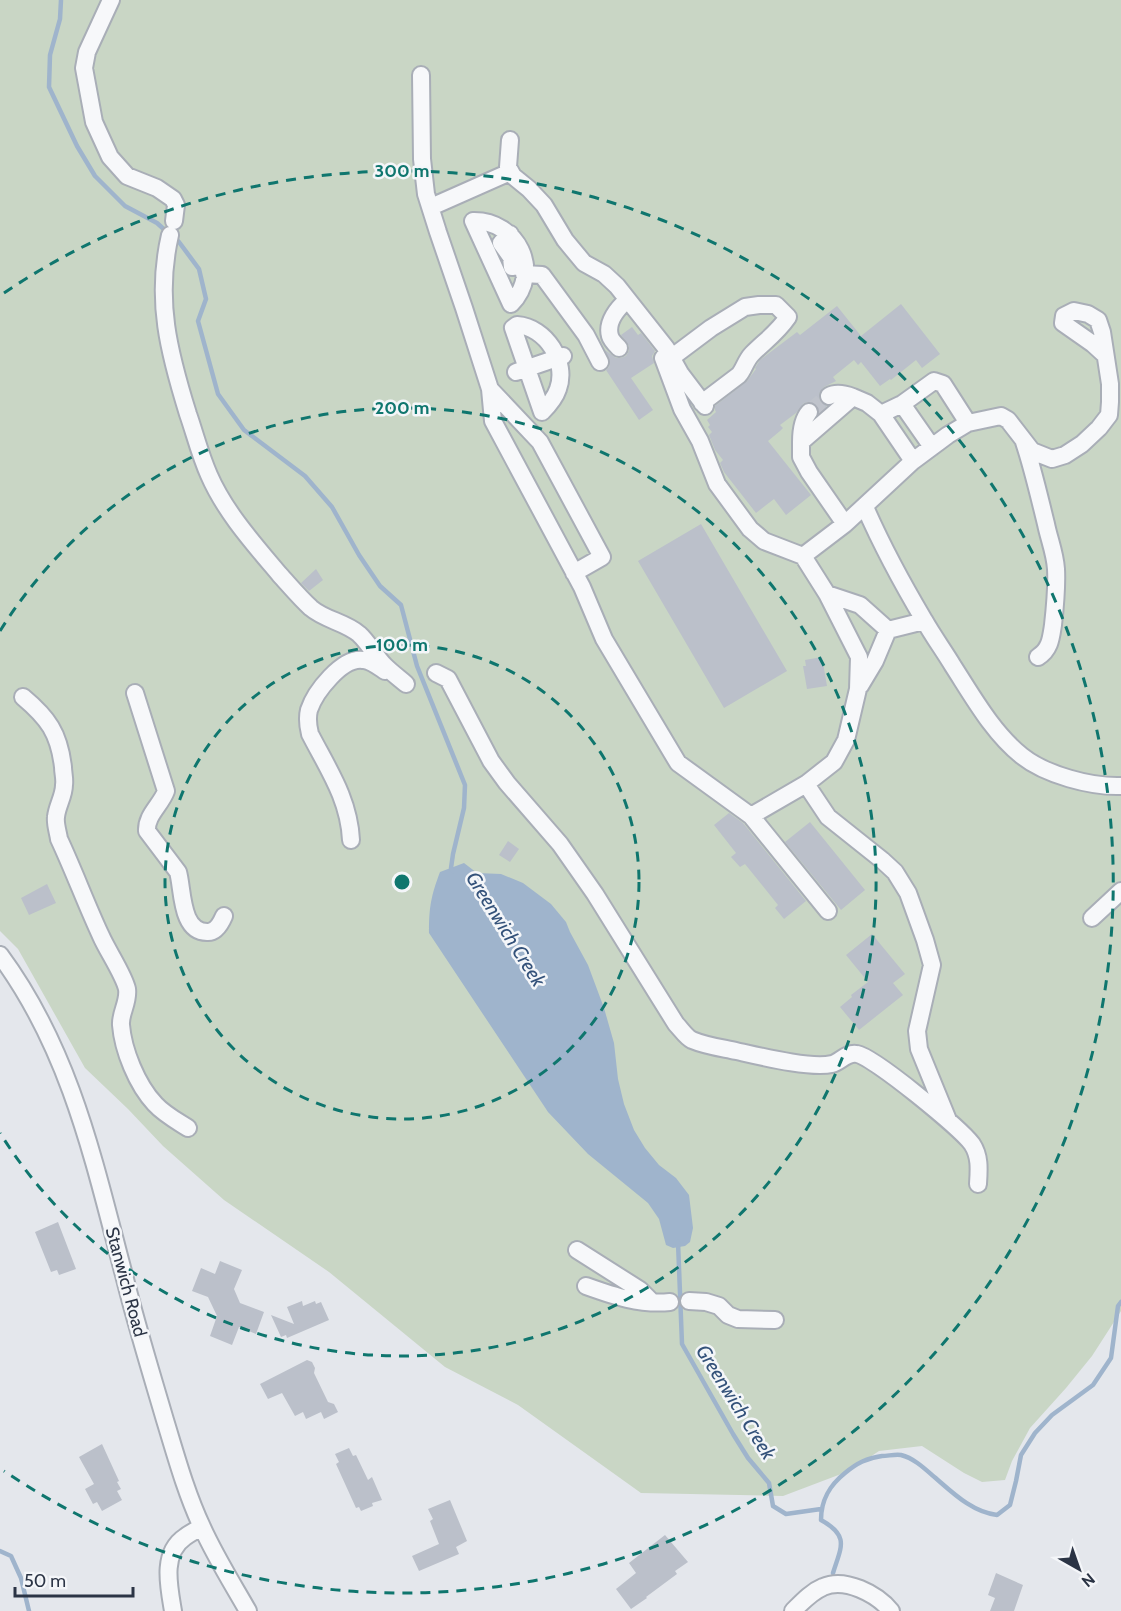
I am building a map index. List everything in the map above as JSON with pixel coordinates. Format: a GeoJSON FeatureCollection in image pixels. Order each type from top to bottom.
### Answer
{"type":"FeatureCollection","features":[{"type":"Feature","properties":{"kind":"street"},"geometry":{"type":"LineString","coordinates":[[111,0],[87,52],[84,68],[93,122],[110,157],[127,176],[157,188],[173,199],[176,205],[164,270],[165,323],[182,393],[209,476],[242,529],[299,596],[312,609],[358,633],[384,665],[406,684],[379,666],[363,660],[350,662],[334,673],[324,684],[309,712],[310,734],[341,795],[347,811],[351,840]]}},
{"type":"Feature","properties":{"kind":"street"},"geometry":{"type":"LineString","coordinates":[[421,75],[422,159],[426,194],[490,389],[493,421],[574,573],[604,639],[678,763],[751,816],[828,911]]}},
{"type":"Feature","properties":{"kind":"street"},"geometry":{"type":"LineString","coordinates":[[510,141],[508,161],[510,172],[544,205],[565,240],[584,263],[611,279],[659,340],[680,373],[704,404],[739,375],[766,338],[775,335],[788,317],[776,306],[745,307],[711,328],[671,358]]}},
{"type":"Feature","properties":{"kind":"street"},"geometry":{"type":"LineString","coordinates":[[431,207],[510,172]]}},
{"type":"Feature","properties":{"kind":"street"},"geometry":{"type":"LineString","coordinates":[[516,254],[523,286],[520,295],[511,304],[489,265],[473,221],[490,222],[516,254],[542,275],[586,335],[600,362]]}},
{"type":"Feature","properties":{"kind":"street"},"geometry":{"type":"LineString","coordinates":[[489,265],[516,254]]}},
{"type":"Feature","properties":{"kind":"street"},"geometry":{"type":"LineString","coordinates":[[619,348],[610,337],[610,327],[612,318],[627,300]]}},
{"type":"Feature","properties":{"kind":"street"},"geometry":{"type":"LineString","coordinates":[[517,325],[522,326],[560,357],[555,388],[542,412],[513,328],[517,325]]}},
{"type":"Feature","properties":{"kind":"street"},"geometry":{"type":"LineString","coordinates":[[527,368],[537,336]]}},
{"type":"Feature","properties":{"kind":"street"},"geometry":{"type":"LineString","coordinates":[[659,340],[671,382],[682,409],[700,441],[717,484],[750,529],[764,541],[803,556],[827,594],[859,657],[858,689],[846,740],[834,762],[806,783],[751,816]]}},
{"type":"Feature","properties":{"kind":"street"},"geometry":{"type":"LineString","coordinates":[[1105,355],[1110,384],[1109,415]]}},
{"type":"Feature","properties":{"kind":"street"},"geometry":{"type":"LineString","coordinates":[[527,368],[560,357]]}},
{"type":"Feature","properties":{"kind":"street"},"geometry":{"type":"LineString","coordinates":[[527,368],[542,372],[555,388]]}},
{"type":"Feature","properties":{"kind":"street"},"geometry":{"type":"LineString","coordinates":[[881,414],[902,404],[934,381],[943,384],[968,423]]}},
{"type":"Feature","properties":{"kind":"street"},"geometry":{"type":"LineString","coordinates":[[490,389],[540,442],[602,557],[574,573]]}},
{"type":"Feature","properties":{"kind":"street"},"geometry":{"type":"LineString","coordinates":[[1036,481],[1037,470],[1042,465],[1065,455],[1082,444],[1099,428],[1109,415],[1121,391]]}},
{"type":"Feature","properties":{"kind":"street"},"geometry":{"type":"LineString","coordinates":[[829,396],[845,394],[867,403],[881,414],[913,461]]}},
{"type":"Feature","properties":{"kind":"street"},"geometry":{"type":"LineString","coordinates":[[801,442],[853,397]]}},
{"type":"Feature","properties":{"kind":"street"},"geometry":{"type":"LineString","coordinates":[[902,404],[932,447]]}},
{"type":"Feature","properties":{"kind":"street"},"geometry":{"type":"LineString","coordinates":[[809,412],[802,428],[801,457],[845,524]]}},
{"type":"Feature","properties":{"kind":"street"},"geometry":{"type":"LineString","coordinates":[[803,556],[865,507],[913,461],[968,423],[1001,416],[1008,420],[1032,451],[1052,459]]}},
{"type":"Feature","properties":{"kind":"street"},"geometry":{"type":"LineString","coordinates":[[1024,441],[1053,548],[1056,568],[1055,611],[1051,637],[1047,651],[1038,657]]}},
{"type":"Feature","properties":{"kind":"street"},"geometry":{"type":"LineString","coordinates":[[865,507],[924,621],[1000,735],[1023,757],[1051,772],[1081,782],[1121,786]]}},
{"type":"Feature","properties":{"kind":"street"},"geometry":{"type":"LineString","coordinates":[[827,594],[860,605],[888,630]]}},
{"type":"Feature","properties":{"kind":"street"},"geometry":{"type":"LineString","coordinates":[[888,630],[924,621]]}},
{"type":"Feature","properties":{"kind":"street"},"geometry":{"type":"LineString","coordinates":[[858,689],[875,661],[888,630]]}},
{"type":"Feature","properties":{"kind":"street"},"geometry":{"type":"LineString","coordinates":[[436,673],[448,679],[491,761],[560,844],[595,894],[676,1024],[690,1039],[782,1061],[832,1064],[856,1053],[871,1060],[948,1121],[973,1145],[979,1160],[978,1184]]}},
{"type":"Feature","properties":{"kind":"street"},"geometry":{"type":"LineString","coordinates":[[135,693],[166,791],[147,825],[147,831],[178,872],[183,908],[195,927],[209,932],[216,929],[224,916]]}},
{"type":"Feature","properties":{"kind":"street"},"geometry":{"type":"LineString","coordinates":[[23,697],[40,710],[57,736],[62,756],[64,786],[56,816],[56,827],[59,839],[102,938],[127,989],[121,1022],[130,1061],[154,1104],[188,1128]]}},
{"type":"Feature","properties":{"kind":"street"},"geometry":{"type":"LineString","coordinates":[[806,783],[828,817],[882,860],[895,873],[908,893],[932,965],[918,1030],[919,1050],[948,1121]]}},
{"type":"Feature","properties":{"kind":"street"},"geometry":{"type":"LineString","coordinates":[[1092,918],[1121,891]]}},
{"type":"Feature","properties":{"kind":"street","name":"Stanwich Road"},"geometry":{"type":"LineString","coordinates":[[0,957],[35,1008],[76,1102],[180,1471],[202,1527],[248,1611]]}},
{"type":"Feature","properties":{"kind":"street"},"geometry":{"type":"LineString","coordinates":[[577,1250],[640,1290],[651,1302]]}},
{"type":"Feature","properties":{"kind":"street"},"geometry":{"type":"LineString","coordinates":[[586,1286],[635,1301],[670,1302]]}},
{"type":"Feature","properties":{"kind":"street"},"geometry":{"type":"LineString","coordinates":[[689,1301],[706,1302],[719,1306],[728,1315],[738,1319],[775,1320]]}},
{"type":"Feature","properties":{"kind":"street"},"geometry":{"type":"LineString","coordinates":[[174,1611],[170,1592],[171,1554],[183,1538],[202,1527]]}},
{"type":"Feature","properties":{"kind":"street"},"geometry":{"type":"LineString","coordinates":[[793,1611],[812,1593],[829,1584],[848,1585],[869,1594],[891,1611]]}},
{"type":"Feature","properties":{"kind":"green space"},"geometry":{"type":"Polygon","coordinates":[[[0,0],[1121,0],[1121,1311],[1092,1356],[1030,1428],[1012,1461],[1005,1480],[982,1482],[922,1446],[879,1451],[849,1471],[783,1496],[641,1493],[518,1405],[445,1367],[329,1272],[224,1200],[163,1146],[85,1068],[18,949],[0,931],[0,0]]]}},
{"type":"Feature","properties":{"kind":"water"},"geometry":{"type":"Polygon","coordinates":[[[464,863],[477,873],[501,874],[523,883],[551,904],[566,922],[588,965],[604,1008],[614,1043],[618,1079],[624,1104],[634,1130],[659,1165],[676,1178],[689,1195],[693,1228],[690,1242],[685,1246],[673,1248],[666,1245],[659,1219],[648,1203],[588,1154],[548,1112],[429,933],[431,902],[440,872],[464,863]]]}},
{"type":"Feature","properties":{"kind":"building"},"geometry":{"type":"Polygon","coordinates":[[[901,304],[940,354],[922,368],[916,360],[880,386],[861,362],[858,365],[854,360],[833,377],[836,381],[824,387],[819,394],[820,401],[827,406],[819,412],[815,403],[804,403],[796,413],[780,425],[783,428],[768,441],[811,495],[786,515],[774,499],[756,513],[724,472],[720,463],[723,460],[715,450],[709,435],[712,432],[707,420],[716,412],[715,406],[747,381],[760,360],[797,332],[800,335],[837,306],[861,336],[901,304]]]}},
{"type":"Feature","properties":{"kind":"building"},"geometry":{"type":"Polygon","coordinates":[[[632,327],[638,335],[641,333],[655,351],[652,356],[654,363],[631,378],[653,410],[639,420],[606,370],[610,362],[605,350],[616,358],[626,356],[629,346],[621,335],[632,327]]]}},
{"type":"Feature","properties":{"kind":"building"},"geometry":{"type":"Polygon","coordinates":[[[701,524],[787,671],[724,708],[638,561],[701,524]]]}},
{"type":"Feature","properties":{"kind":"building"},"geometry":{"type":"Polygon","coordinates":[[[316,569],[323,580],[309,591],[301,583],[316,569]]]}},
{"type":"Feature","properties":{"kind":"building"},"geometry":{"type":"Polygon","coordinates":[[[822,657],[827,686],[807,689],[803,666],[806,666],[805,660],[822,657]]]}},
{"type":"Feature","properties":{"kind":"building"},"geometry":{"type":"Polygon","coordinates":[[[729,813],[743,823],[806,901],[784,919],[775,908],[778,905],[745,864],[740,867],[731,857],[736,853],[714,825],[729,813]]]}},
{"type":"Feature","properties":{"kind":"building"},"geometry":{"type":"Polygon","coordinates":[[[810,822],[865,890],[841,910],[785,842],[810,822]]]}},
{"type":"Feature","properties":{"kind":"building"},"geometry":{"type":"Polygon","coordinates":[[[508,841],[519,849],[510,862],[499,855],[508,841]]]}},
{"type":"Feature","properties":{"kind":"building"},"geometry":{"type":"Polygon","coordinates":[[[47,884],[56,903],[29,915],[21,898],[47,884]]]}},
{"type":"Feature","properties":{"kind":"building"},"geometry":{"type":"Polygon","coordinates":[[[872,934],[905,974],[893,983],[903,995],[859,1030],[840,1007],[868,982],[846,955],[872,934]]]}},
{"type":"Feature","properties":{"kind":"building"},"geometry":{"type":"Polygon","coordinates":[[[58,1222],[76,1269],[59,1275],[57,1270],[51,1272],[35,1232],[58,1222]]]}},
{"type":"Feature","properties":{"kind":"building"},"geometry":{"type":"Polygon","coordinates":[[[220,1261],[242,1270],[234,1289],[240,1303],[264,1312],[256,1334],[239,1327],[232,1345],[210,1336],[217,1316],[208,1297],[192,1291],[201,1268],[215,1274],[220,1261]]]}},
{"type":"Feature","properties":{"kind":"building"},"geometry":{"type":"Polygon","coordinates":[[[302,1301],[303,1306],[315,1301],[316,1304],[321,1302],[329,1320],[287,1338],[286,1335],[281,1337],[271,1315],[294,1324],[287,1307],[302,1301]]]}},
{"type":"Feature","properties":{"kind":"building"},"geometry":{"type":"Polygon","coordinates":[[[307,1360],[312,1362],[315,1368],[314,1373],[328,1402],[334,1404],[338,1412],[324,1419],[321,1412],[306,1419],[303,1412],[295,1416],[282,1393],[268,1399],[260,1384],[307,1360]]]}},
{"type":"Feature","properties":{"kind":"building"},"geometry":{"type":"Polygon","coordinates":[[[102,1444],[119,1481],[117,1482],[121,1489],[117,1491],[122,1500],[102,1511],[97,1502],[93,1504],[85,1489],[94,1484],[79,1457],[102,1444]]]}},
{"type":"Feature","properties":{"kind":"building"},"geometry":{"type":"Polygon","coordinates":[[[349,1448],[353,1456],[356,1455],[368,1480],[372,1477],[382,1500],[372,1503],[373,1506],[361,1511],[359,1507],[356,1508],[336,1464],[339,1462],[335,1454],[349,1448]]]}},
{"type":"Feature","properties":{"kind":"building"},"geometry":{"type":"Polygon","coordinates":[[[450,1500],[467,1541],[456,1547],[459,1554],[419,1571],[412,1556],[439,1544],[428,1509],[450,1500]]]}},
{"type":"Feature","properties":{"kind":"building"},"geometry":{"type":"Polygon","coordinates":[[[665,1535],[688,1562],[675,1571],[677,1574],[631,1609],[616,1589],[636,1573],[629,1563],[665,1535]]]}},
{"type":"Feature","properties":{"kind":"building"},"geometry":{"type":"Polygon","coordinates":[[[996,1573],[1023,1585],[1014,1611],[990,1611],[995,1598],[988,1595],[996,1573]]]}},
{"type":"Feature","properties":{"kind":"waterway","name":"Greenwich Creek"},"geometry":{"type":"LineString","coordinates":[[61,0],[60,19],[50,55],[49,87],[77,146],[95,176],[125,206],[157,223],[167,232]]}},
{"type":"Feature","properties":{"kind":"waterway","name":"Greenwich Creek"},"geometry":{"type":"LineString","coordinates":[[174,237],[199,269],[206,299],[198,321],[218,394],[244,430],[305,476],[332,507],[359,555],[380,586],[401,605],[417,666],[465,785],[464,808],[451,868],[453,871]]}},
{"type":"Feature","properties":{"kind":"waterway","name":"Greenwich Creek"},"geometry":{"type":"LineString","coordinates":[[678,1242],[682,1344],[748,1458],[769,1483],[773,1506],[786,1514],[821,1509]]}},
{"type":"Feature","properties":{"kind":"waterway"},"geometry":{"type":"LineString","coordinates":[[833,1573],[841,1543],[836,1531],[821,1520],[823,1505],[827,1493],[835,1482],[849,1469],[867,1460],[894,1455],[905,1456],[921,1466],[962,1500],[979,1510],[997,1515],[1010,1505],[1021,1455],[1035,1433],[1052,1415],[1093,1385],[1111,1358],[1118,1306],[1121,1302]]}},
{"type":"Feature","properties":{"kind":"waterway"},"geometry":{"type":"LineString","coordinates":[[0,1551],[11,1556],[21,1578],[29,1611]]}},
{"type":"Feature","properties":{"kind":"tunnel"},"geometry":{"type":"LineString","coordinates":[[809,412],[829,396]]}}]}
